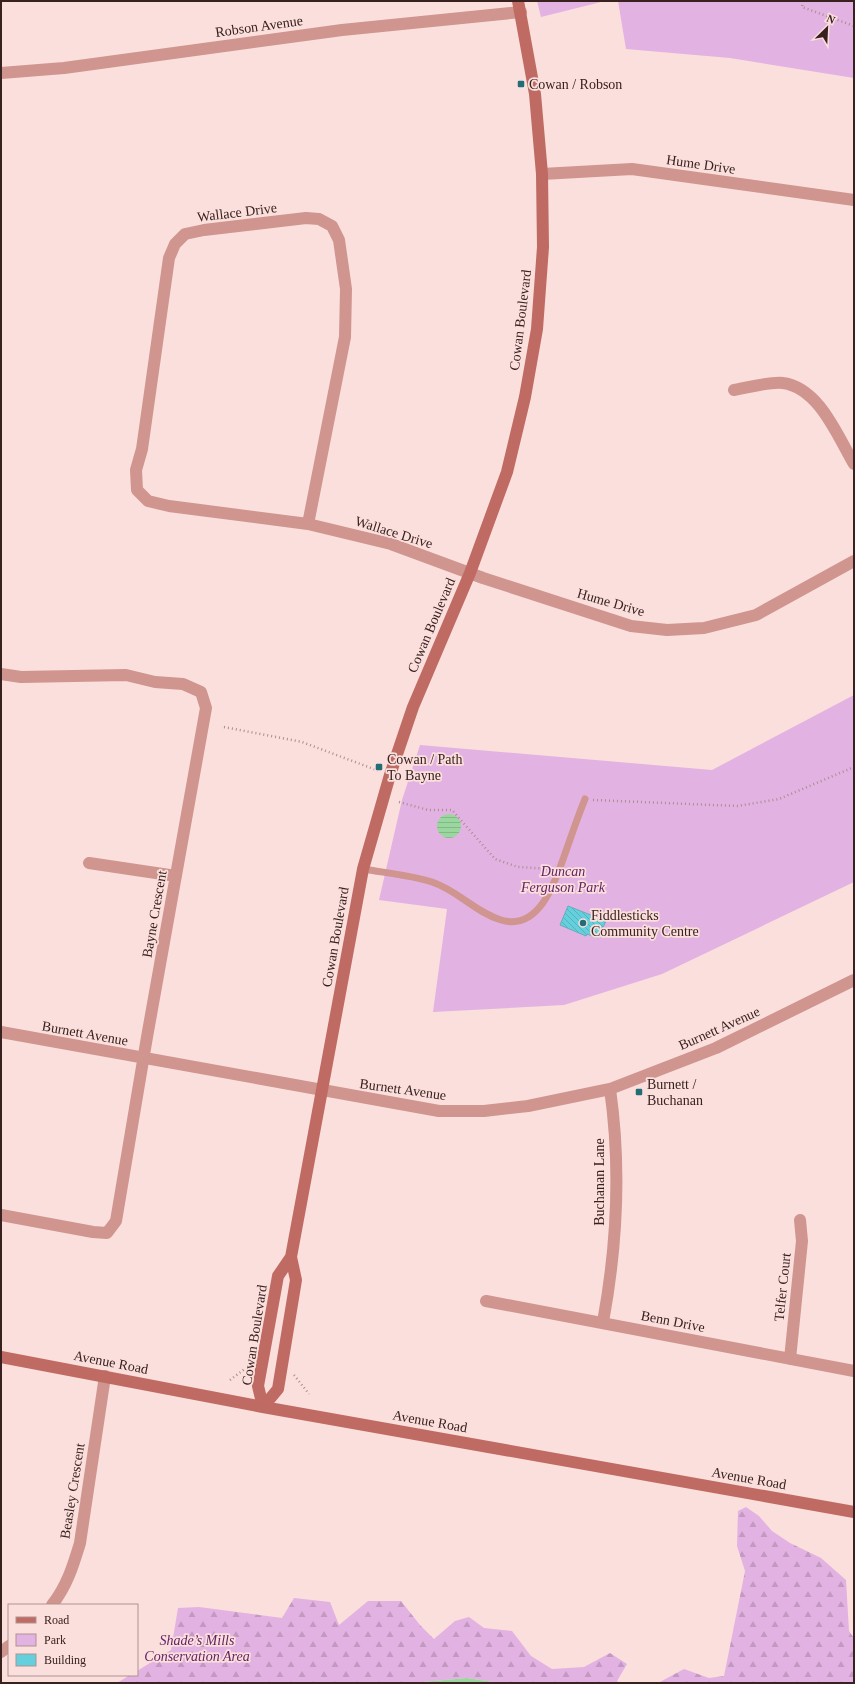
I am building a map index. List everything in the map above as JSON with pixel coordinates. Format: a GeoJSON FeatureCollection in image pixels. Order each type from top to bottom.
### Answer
{"type":"FeatureCollection","features":[{"type":"Feature","properties":{"kind":"street","name":"Robson Avenue"},"geometry":{"type":"LineString","coordinates":[[1,73],[64,68],[519,7]]}},
{"type":"Feature","properties":{"kind":"street","name":"Cowan Boulevard"},"geometry":{"type":"LineString","coordinates":[[263,1407],[278,1389],[296,1280],[291,1257],[363,869],[390,775],[413,707],[440,640],[470,573],[507,472],[526,390],[537,329],[542,262],[542,174],[535,94],[519,7]]}},
{"type":"Feature","properties":{"kind":"street","name":"Hume Drive"},"geometry":{"type":"LineString","coordinates":[[542,174],[632,169],[854,200]]}},
{"type":"Feature","properties":{"kind":"street","name":"Wallace Drive"},"geometry":{"type":"LineString","coordinates":[[308,524],[345,337],[346,288],[339,240],[332,226],[319,219],[306,218],[204,230],[184,234],[174,244],[170,258],[142,449],[136,470],[137,490],[148,501],[169,506],[308,524],[391,544],[470,573]]}},
{"type":"Feature","properties":{"kind":"street"},"geometry":{"type":"LineString","coordinates":[[734,390],[782,383],[802,389],[818,402],[854,464]]}},
{"type":"Feature","properties":{"kind":"street","name":"Hume Drive"},"geometry":{"type":"LineString","coordinates":[[470,573],[631,626],[667,630],[704,628],[756,615],[854,561]]}},
{"type":"Feature","properties":{"kind":"street","name":"Bayne Crescent"},"geometry":{"type":"LineString","coordinates":[[1,674],[21,677],[126,675],[156,682],[182,684],[201,692],[206,708],[143,1058],[116,1221],[108,1233],[94,1232],[1,1215]]}},
{"type":"Feature","properties":{"kind":"street"},"geometry":{"type":"LineString","coordinates":[[89,863],[176,876]]}},
{"type":"Feature","properties":{"kind":"street","name":"Burnett Avenue"},"geometry":{"type":"LineString","coordinates":[[1,1032],[322,1092],[439,1111],[484,1111],[528,1106],[610,1089],[716,1048],[854,980]]}},
{"type":"Feature","properties":{"kind":"street","name":"Buchanan Lane"},"geometry":{"type":"LineString","coordinates":[[603,1322],[617,1205],[610,1089]]}},
{"type":"Feature","properties":{"kind":"street","name":"Telfer Court"},"geometry":{"type":"LineString","coordinates":[[790,1359],[802,1241],[800,1220]]}},
{"type":"Feature","properties":{"kind":"street","name":"Cowan Boulevard"},"geometry":{"type":"LineString","coordinates":[[263,1407],[258,1386],[278,1276],[291,1257]]}},
{"type":"Feature","properties":{"kind":"street","name":"Benn Drive"},"geometry":{"type":"LineString","coordinates":[[486,1301],[603,1322],[854,1371]]}},
{"type":"Feature","properties":{"kind":"street","name":"Avenue Road"},"geometry":{"type":"LineString","coordinates":[[1,1357],[263,1407],[854,1512]]}},
{"type":"Feature","properties":{"kind":"street","name":"Beasley Crescent"},"geometry":{"type":"LineString","coordinates":[[53,1604],[65,1587],[80,1543],[106,1376]]}},
{"type":"Feature","properties":{"kind":"lane"},"geometry":{"type":"LineString","coordinates":[[363,869],[432,882],[451,891],[479,910],[502,920],[523,921],[539,909],[551,890],[584,799]]}},
{"type":"Feature","properties":{"kind":"path"},"geometry":{"type":"LineString","coordinates":[[803,1],[802,8],[854,26]]}},
{"type":"Feature","properties":{"kind":"path"},"geometry":{"type":"LineString","coordinates":[[224,727],[302,742],[381,772]]}},
{"type":"Feature","properties":{"kind":"path"},"geometry":{"type":"LineString","coordinates":[[584,799],[738,806],[779,799],[854,767]]}},
{"type":"Feature","properties":{"kind":"path"},"geometry":{"type":"LineString","coordinates":[[399,802],[428,810],[452,810],[495,859],[518,867],[559,869]]}},
{"type":"Feature","properties":{"kind":"path"},"geometry":{"type":"LineString","coordinates":[[230,1380],[246,1368]]}},
{"type":"Feature","properties":{"kind":"path"},"geometry":{"type":"LineString","coordinates":[[294,1375],[309,1394]]}},
{"type":"Feature","properties":{"kind":"green space"},"geometry":{"type":"Polygon","coordinates":[[[537,1],[605,1],[541,17],[537,1]]]}},
{"type":"Feature","properties":{"kind":"green space"},"geometry":{"type":"Polygon","coordinates":[[[618,1],[854,1],[854,78],[730,58],[626,49],[618,1]]]}},
{"type":"Feature","properties":{"kind":"green space","name":"Duncan Ferguson Park"},"geometry":{"type":"Polygon","coordinates":[[[854,695],[854,882],[662,974],[564,1005],[433,1012],[447,909],[379,900],[402,800],[420,745],[712,770],[854,695]]]}},
{"type":"Feature","properties":{"kind":"green space"},"geometry":{"type":"Polygon","coordinates":[[[746,1507],[759,1516],[772,1531],[790,1543],[821,1558],[846,1580],[849,1631],[854,1638],[854,1683],[658,1683],[684,1669],[709,1678],[724,1676],[745,1571],[737,1546],[738,1511],[746,1507]]]}},
{"type":"Feature","properties":{"kind":"green space","name":"Shade’s Mills Conservation Area"},"geometry":{"type":"Polygon","coordinates":[[[294,1598],[330,1602],[339,1625],[368,1601],[401,1601],[420,1625],[434,1639],[455,1621],[469,1617],[484,1628],[512,1631],[531,1656],[552,1669],[584,1667],[610,1653],[627,1664],[617,1681],[619,1683],[500,1683],[467,1678],[411,1683],[117,1683],[128,1676],[138,1676],[138,1670],[171,1650],[178,1608],[199,1607],[282,1618],[294,1598]]]}},
{"type":"Feature","properties":{"kind":"shaded area"},"geometry":{"type":"Polygon","coordinates":[[[449,814],[457,818],[461,826],[457,834],[449,838],[441,834],[437,826],[441,818],[449,814]]]}},
{"type":"Feature","properties":{"kind":"shaded area"},"geometry":{"type":"Polygon","coordinates":[[[467,1678],[500,1683],[411,1683],[467,1678]]]}},
{"type":"Feature","properties":{"kind":"building","name":"Fiddlesticks Community Centre"},"geometry":{"type":"Polygon","coordinates":[[[568,906],[606,921],[598,938],[587,934],[586,936],[560,925],[568,906]]]}},
{"type":"Feature","properties":{"kind":"place","name":"Cowan / Robson"},"geometry":{"type":"Point","coordinates":[521,84]}},
{"type":"Feature","properties":{"kind":"place","name":"Cowan / Path To Bayne"},"geometry":{"type":"Point","coordinates":[379,767]}},
{"type":"Feature","properties":{"kind":"place","name":"Fiddlesticks Community Centre"},"geometry":{"type":"Point","coordinates":[583,923]}},
{"type":"Feature","properties":{"kind":"place","name":"Burnett / Buchanan"},"geometry":{"type":"Point","coordinates":[639,1092]}}]}
